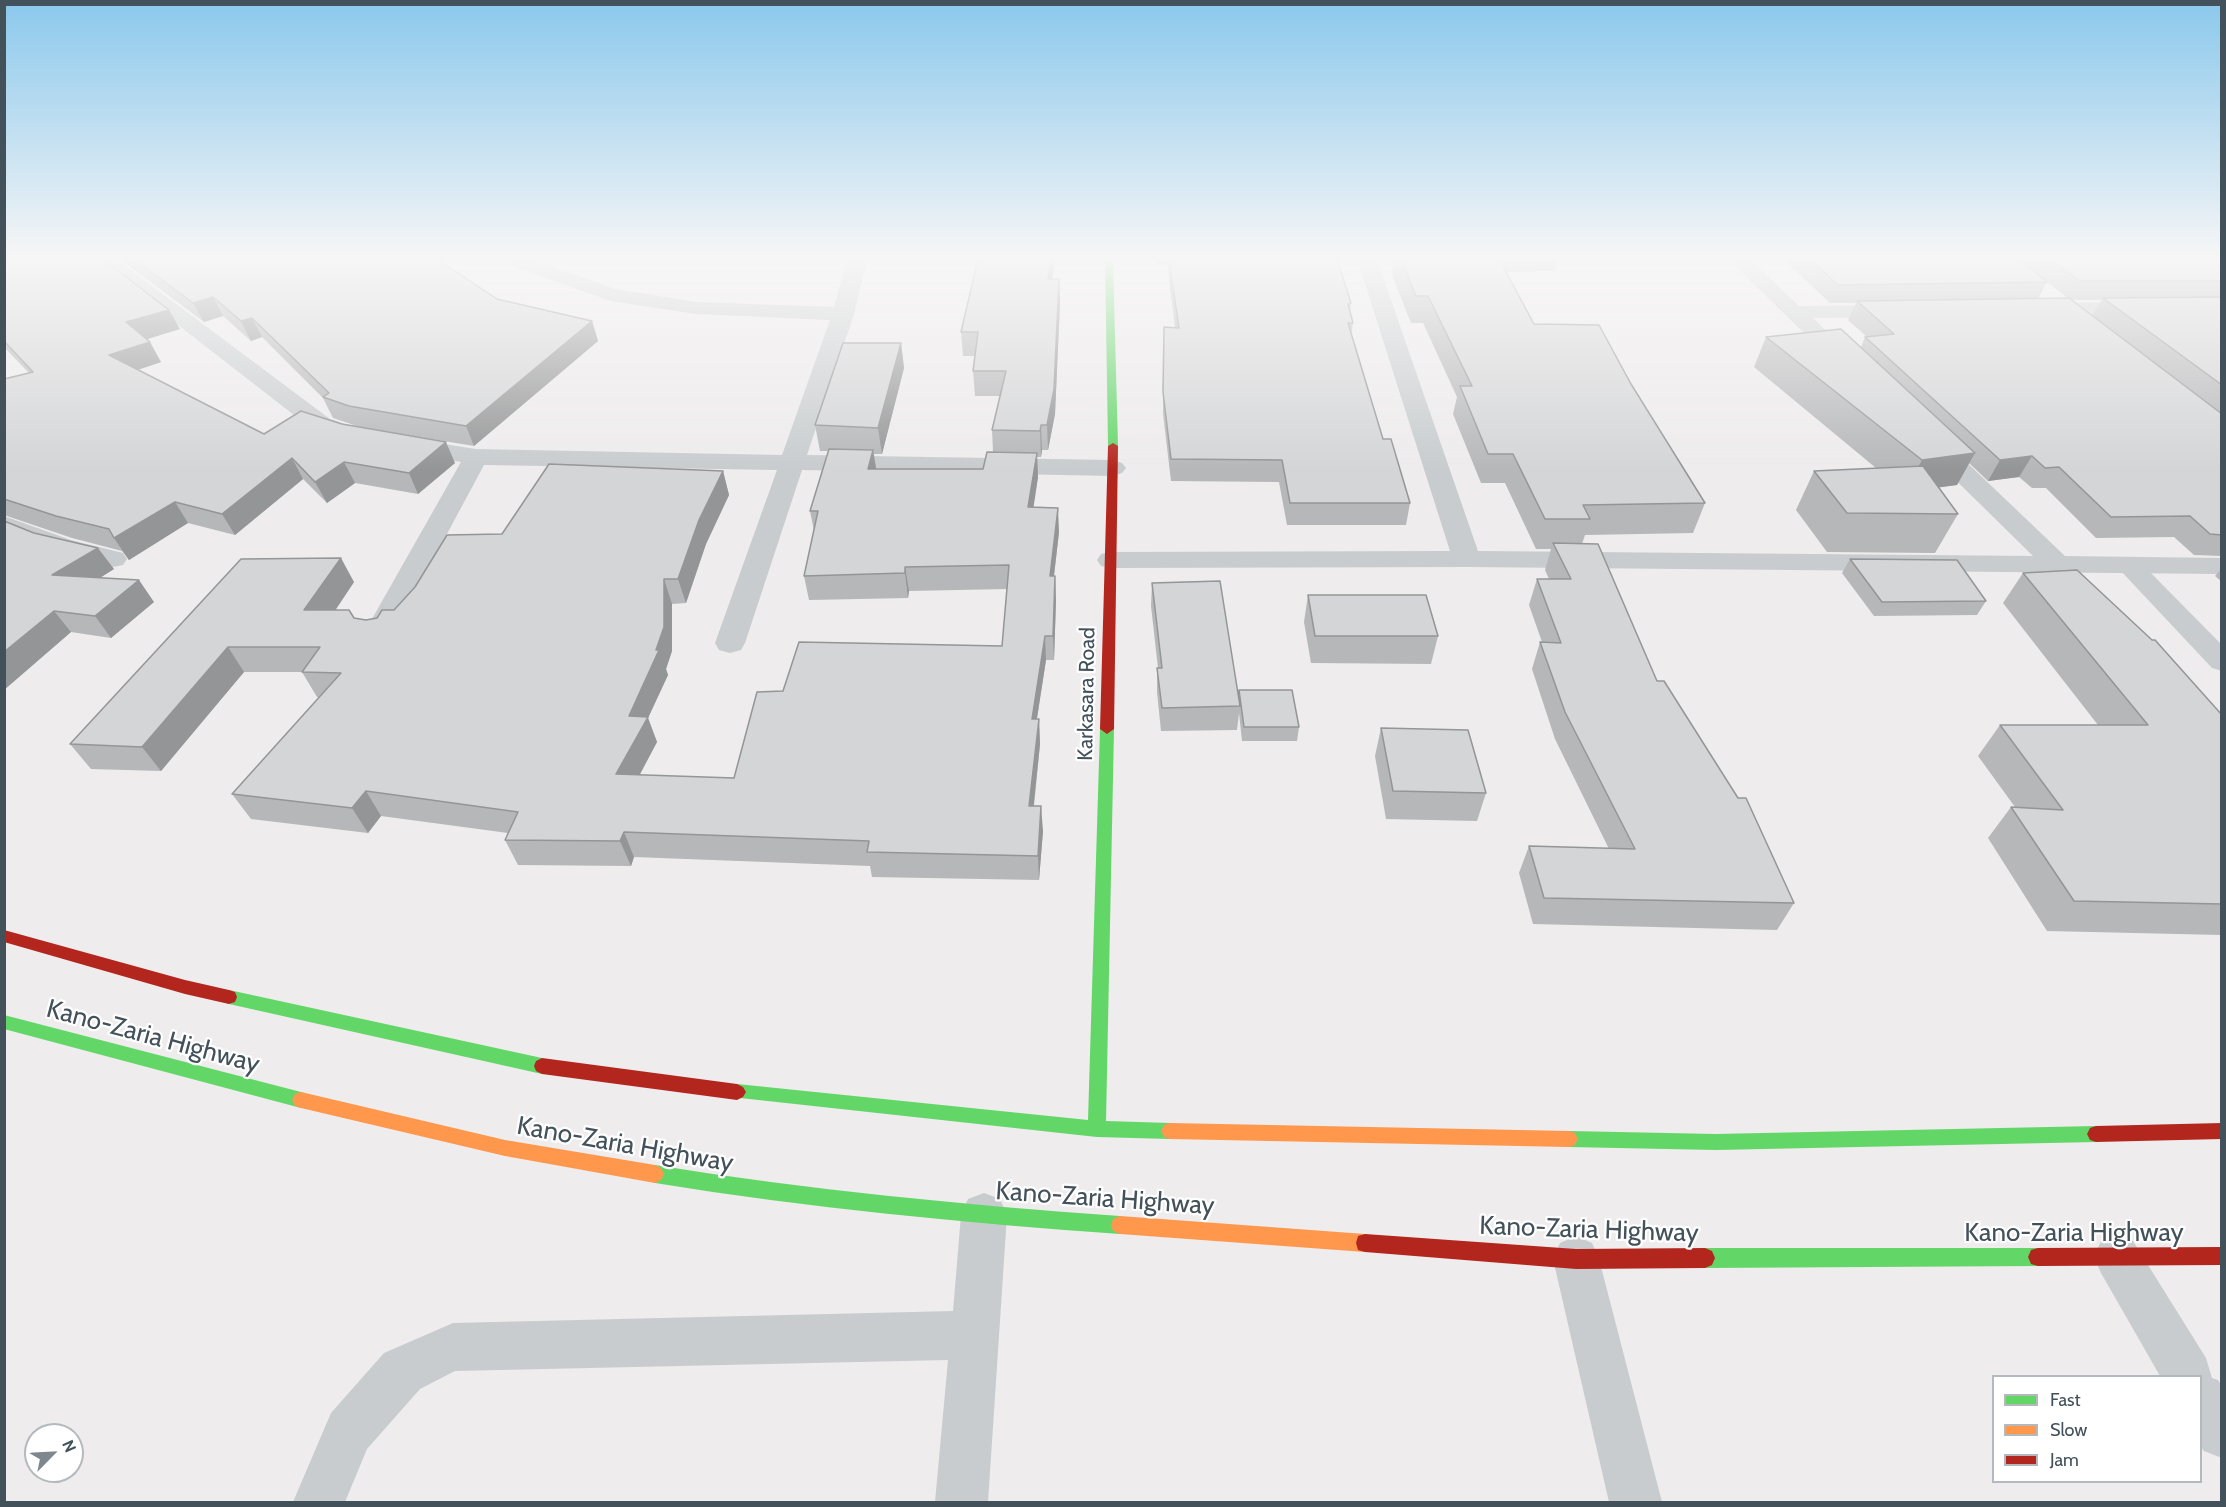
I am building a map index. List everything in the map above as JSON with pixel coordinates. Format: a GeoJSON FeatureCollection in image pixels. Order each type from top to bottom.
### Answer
{"type":"FeatureCollection","features":[{"type":"Feature","properties":{"kind":"main road","name":"Karkasara Road"},"geometry":{"type":"LineString","coordinates":[[1097,1130],[1113,468],[1110,329]]}},
{"type":"Feature","properties":{"kind":"main road"},"geometry":{"type":"LineString","coordinates":[[4,936],[185,987],[551,1068],[789,1099],[1097,1130],[1716,1142],[2222,1131]]}},
{"type":"Feature","properties":{"kind":"main road","name":"Kano-Zaria Highway"},"geometry":{"type":"LineString","coordinates":[[4,1022],[255,1089],[505,1148],[746,1190],[984,1215],[1576,1259],[2222,1256]]}},
{"type":"Feature","properties":{"kind":"street"},"geometry":{"type":"LineString","coordinates":[[196,329],[321,424],[374,439],[476,457],[1113,468]]}},
{"type":"Feature","properties":{"kind":"street"},"geometry":{"type":"LineString","coordinates":[[730,643],[838,329]]}},
{"type":"Feature","properties":{"kind":"street"},"geometry":{"type":"LineString","coordinates":[[1390,329],[1467,559]]}},
{"type":"Feature","properties":{"kind":"street"},"geometry":{"type":"LineString","coordinates":[[1814,329],[1863,377]]}},
{"type":"Feature","properties":{"kind":"street"},"geometry":{"type":"LineString","coordinates":[[1914,426],[2057,564]]}},
{"type":"Feature","properties":{"kind":"street"},"geometry":{"type":"LineString","coordinates":[[379,633],[476,457]]}},
{"type":"Feature","properties":{"kind":"street"},"geometry":{"type":"LineString","coordinates":[[4,524],[61,546],[113,559]]}},
{"type":"Feature","properties":{"kind":"street"},"geometry":{"type":"LineString","coordinates":[[1111,560],[1467,559],[2222,566]]}},
{"type":"Feature","properties":{"kind":"street"},"geometry":{"type":"LineString","coordinates":[[962,1503],[984,1215]]}},
{"type":"Feature","properties":{"kind":"street"},"geometry":{"type":"LineString","coordinates":[[2117,1257],[2187,1375]]}},
{"type":"Feature","properties":{"kind":"street"},"geometry":{"type":"LineString","coordinates":[[1576,1259],[1636,1503]]}},
{"type":"Feature","properties":{"kind":"street"},"geometry":{"type":"LineString","coordinates":[[319,1503],[349,1431],[402,1371],[453,1347],[975,1335]]}},
{"type":"Feature","properties":{"kind":"street"},"geometry":{"type":"LineString","coordinates":[[2202,1401],[2222,1433]]}},
{"type":"Feature","properties":{"kind":"lane"},"geometry":{"type":"LineString","coordinates":[[2129,565],[2222,662]]}},
{"type":"Feature","properties":{"kind":"building"},"geometry":{"type":"Polygon","coordinates":[[[4,329],[135,329],[150,342],[109,355],[264,434],[301,411],[342,424],[446,442],[409,473],[344,462],[315,482],[292,458],[222,514],[175,502],[114,538],[109,529],[56,516],[4,499],[4,379],[33,372],[4,341],[4,329]]]}},
{"type":"Feature","properties":{"kind":"building"},"geometry":{"type":"Polygon","coordinates":[[[264,329],[582,329],[466,426],[349,406],[323,397],[329,393],[264,329]]]}},
{"type":"Feature","properties":{"kind":"building"},"geometry":{"type":"Polygon","coordinates":[[[962,329],[1057,329],[1054,389],[1047,425],[1041,425],[1040,431],[992,430],[1006,371],[973,371],[978,332],[961,332],[962,329]]]}},
{"type":"Feature","properties":{"kind":"building"},"geometry":{"type":"Polygon","coordinates":[[[1164,329],[1350,329],[1383,439],[1391,439],[1410,503],[1290,503],[1282,460],[1171,459],[1163,392],[1164,329]]]}},
{"type":"Feature","properties":{"kind":"building"},"geometry":{"type":"Polygon","coordinates":[[[1444,329],[1601,329],[1631,384],[1705,503],[1583,505],[1590,519],[1545,519],[1513,454],[1488,454],[1460,386],[1472,386],[1444,329]]]}},
{"type":"Feature","properties":{"kind":"building"},"geometry":{"type":"Polygon","coordinates":[[[1841,329],[1975,453],[1922,460],[1766,337],[1841,329]]]}},
{"type":"Feature","properties":{"kind":"building"},"geometry":{"type":"Polygon","coordinates":[[[1889,329],[2110,329],[2222,414],[2222,535],[2210,534],[2190,516],[2111,517],[2059,467],[2045,468],[2032,456],[2000,460],[1865,337],[1894,334],[1889,329]]]}},
{"type":"Feature","properties":{"kind":"building"},"geometry":{"type":"Polygon","coordinates":[[[2146,329],[2222,329],[2222,385],[2146,329]]]}},
{"type":"Feature","properties":{"kind":"building"},"geometry":{"type":"Polygon","coordinates":[[[843,343],[901,343],[878,428],[815,425],[843,343]]]}},
{"type":"Feature","properties":{"kind":"building"},"geometry":{"type":"Polygon","coordinates":[[[829,449],[873,450],[868,469],[983,469],[987,452],[1037,453],[1028,507],[1058,508],[1050,576],[1055,576],[1053,636],[1045,636],[1032,719],[1039,719],[1029,806],[1041,806],[1038,856],[867,852],[869,841],[624,832],[620,841],[505,840],[518,812],[366,791],[352,808],[232,794],[341,673],[302,672],[320,647],[228,647],[142,747],[70,744],[241,559],[341,558],[304,610],[349,610],[354,618],[366,620],[377,618],[382,610],[394,610],[415,587],[447,535],[502,534],[549,464],[723,471],[699,520],[678,579],[664,579],[664,627],[656,650],[659,650],[629,716],[648,717],[616,774],[734,778],[757,692],[783,691],[799,642],[1002,646],[1009,565],[905,567],[905,573],[804,576],[818,511],[810,511],[829,449]]]}},
{"type":"Feature","properties":{"kind":"building"},"geometry":{"type":"Polygon","coordinates":[[[1923,466],[1958,514],[1847,513],[1814,471],[1923,466]]]}},
{"type":"Feature","properties":{"kind":"building"},"geometry":{"type":"Polygon","coordinates":[[[4,521],[34,533],[98,548],[52,575],[139,580],[95,616],[54,611],[4,652],[4,521]]]}},
{"type":"Feature","properties":{"kind":"building"},"geometry":{"type":"Polygon","coordinates":[[[1553,543],[1598,544],[1657,681],[1664,681],[1738,798],[1746,798],[1794,903],[1544,898],[1529,846],[1635,849],[1565,712],[1540,642],[1561,643],[1537,579],[1571,579],[1553,543]]]}},
{"type":"Feature","properties":{"kind":"building"},"geometry":{"type":"Polygon","coordinates":[[[1850,559],[1957,560],[1986,601],[1882,602],[1850,559]]]}},
{"type":"Feature","properties":{"kind":"building"},"geometry":{"type":"Polygon","coordinates":[[[2077,570],[2152,640],[2155,640],[2222,715],[2222,904],[2074,901],[2011,807],[2063,810],[2000,725],[2148,725],[2023,573],[2077,570]]]}},
{"type":"Feature","properties":{"kind":"building"},"geometry":{"type":"Polygon","coordinates":[[[1220,581],[1240,706],[1162,708],[1157,668],[1162,668],[1152,583],[1220,581]]]}},
{"type":"Feature","properties":{"kind":"building"},"geometry":{"type":"Polygon","coordinates":[[[1308,595],[1426,595],[1438,636],[1315,636],[1308,595]]]}},
{"type":"Feature","properties":{"kind":"building"},"geometry":{"type":"Polygon","coordinates":[[[1239,690],[1292,690],[1299,727],[1244,727],[1239,690]]]}},
{"type":"Feature","properties":{"kind":"building"},"geometry":{"type":"Polygon","coordinates":[[[1381,728],[1468,730],[1486,793],[1393,791],[1381,728]]]}},
{"type":"Feature","properties":{"kind":"traffic: fast"},"geometry":{"type":"LineString","coordinates":[[1111,329],[1113,446]]}},
{"type":"Feature","properties":{"kind":"traffic: fast"},"geometry":{"type":"LineString","coordinates":[[1097,1129],[1107,729]]}},
{"type":"Feature","properties":{"kind":"traffic: fast"},"geometry":{"type":"LineString","coordinates":[[229,997],[542,1066]]}},
{"type":"Feature","properties":{"kind":"traffic: fast"},"geometry":{"type":"LineString","coordinates":[[4,1022],[301,1100]]}},
{"type":"Feature","properties":{"kind":"traffic: fast"},"geometry":{"type":"LineString","coordinates":[[737,1092],[1097,1129],[1170,1131]]}},
{"type":"Feature","properties":{"kind":"traffic: fast"},"geometry":{"type":"LineString","coordinates":[[1569,1139],[1716,1142],[2096,1134]]}},
{"type":"Feature","properties":{"kind":"traffic: fast"},"geometry":{"type":"LineString","coordinates":[[655,1174],[771,1192],[887,1206],[1120,1225]]}},
{"type":"Feature","properties":{"kind":"traffic: fast"},"geometry":{"type":"LineString","coordinates":[[1705,1258],[2038,1257]]}},
{"type":"Feature","properties":{"kind":"traffic: slow"},"geometry":{"type":"LineString","coordinates":[[301,1100],[505,1148],[655,1174]]}},
{"type":"Feature","properties":{"kind":"traffic: slow"},"geometry":{"type":"LineString","coordinates":[[1170,1131],[1569,1139]]}},
{"type":"Feature","properties":{"kind":"traffic: slow"},"geometry":{"type":"LineString","coordinates":[[1120,1225],[1365,1243]]}},
{"type":"Feature","properties":{"kind":"traffic: jam"},"geometry":{"type":"LineString","coordinates":[[1107,729],[1113,446]]}},
{"type":"Feature","properties":{"kind":"traffic: jam"},"geometry":{"type":"LineString","coordinates":[[4,936],[185,987],[229,997]]}},
{"type":"Feature","properties":{"kind":"traffic: jam"},"geometry":{"type":"LineString","coordinates":[[542,1066],[737,1092]]}},
{"type":"Feature","properties":{"kind":"traffic: jam"},"geometry":{"type":"LineString","coordinates":[[2096,1134],[2222,1131]]}},
{"type":"Feature","properties":{"kind":"traffic: jam"},"geometry":{"type":"LineString","coordinates":[[1365,1243],[1576,1259],[1705,1258]]}},
{"type":"Feature","properties":{"kind":"traffic: jam"},"geometry":{"type":"LineString","coordinates":[[2038,1257],[2222,1256]]}}]}
